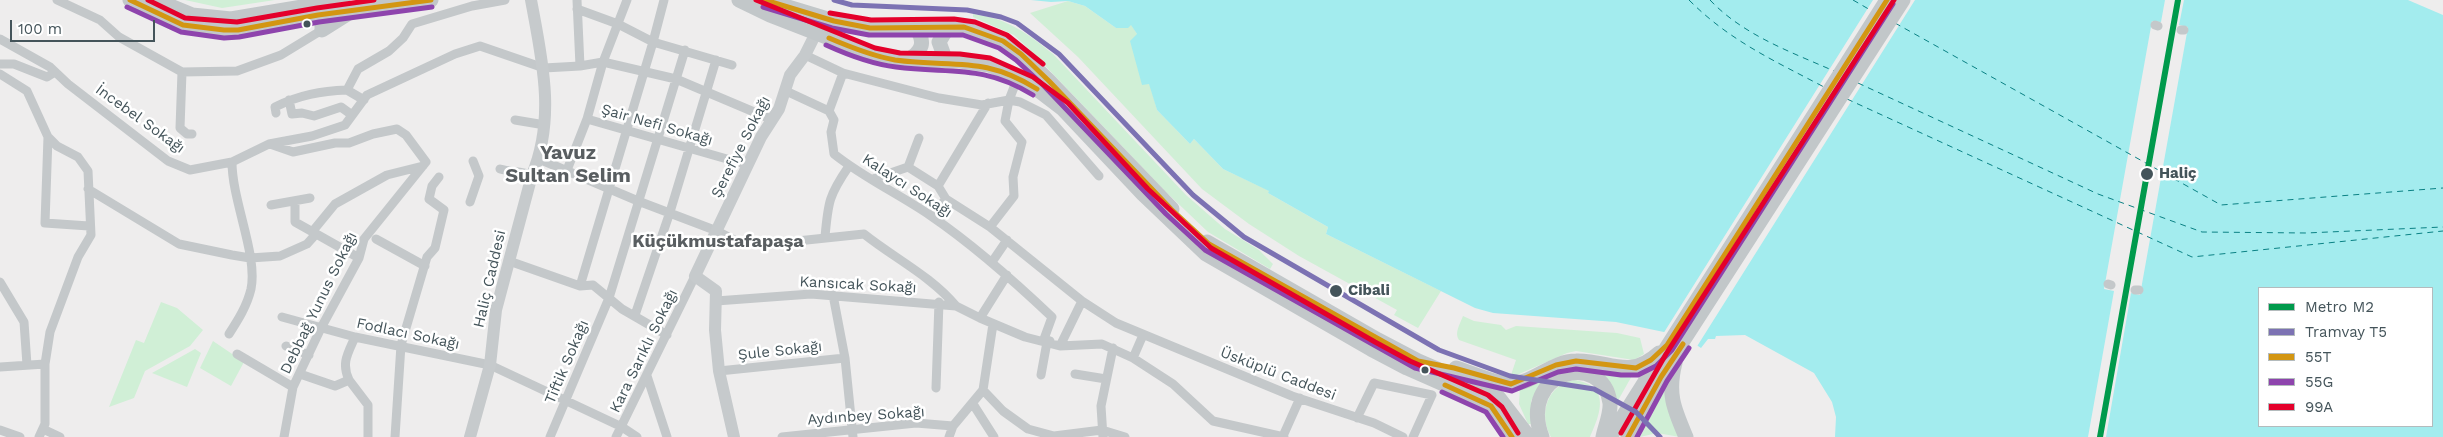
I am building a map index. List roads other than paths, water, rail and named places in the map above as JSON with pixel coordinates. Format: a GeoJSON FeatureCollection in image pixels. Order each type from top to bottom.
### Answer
{"type":"FeatureCollection","features":[{"type":"Feature","properties":{"kind":"main road"},"geometry":{"type":"LineString","coordinates":[[130,0],[173,21],[210,30],[238,30],[318,15],[431,0]]}},
{"type":"Feature","properties":{"kind":"main road"},"geometry":{"type":"LineString","coordinates":[[156,0],[192,15],[230,19],[343,0]]}},
{"type":"Feature","properties":{"kind":"main road"},"geometry":{"type":"LineString","coordinates":[[738,0],[816,33],[884,58],[989,65],[1018,77],[1063,109],[1142,194],[1206,254],[1378,353],[1484,402],[1500,417],[1512,437]]}},
{"type":"Feature","properties":{"kind":"main road"},"geometry":{"type":"LineString","coordinates":[[765,0],[814,16],[856,25],[882,28],[954,26],[973,29],[994,36],[1021,54],[1186,224],[1209,244],[1418,361],[1499,398],[1530,437]]}},
{"type":"Feature","properties":{"kind":"main road"},"geometry":{"type":"LineString","coordinates":[[1628,437],[1661,377],[1673,348],[1887,0]]}},
{"type":"Feature","properties":{"kind":"main road"},"geometry":{"type":"LineString","coordinates":[[1610,437],[1673,348],[1903,0]]}},
{"type":"Feature","properties":{"kind":"main road"},"geometry":{"type":"LineString","coordinates":[[318,15],[322,21],[322,30],[359,9]]}},
{"type":"Feature","properties":{"kind":"main road"},"geometry":{"type":"LineString","coordinates":[[946,61],[939,42],[945,32],[954,26]]}},
{"type":"Feature","properties":{"kind":"main road"},"geometry":{"type":"LineString","coordinates":[[907,60],[920,52],[922,47],[921,37],[915,27]]}},
{"type":"Feature","properties":{"kind":"main road"},"geometry":{"type":"LineString","coordinates":[[1418,361],[1454,368],[1511,384],[1556,366],[1576,361],[1622,368],[1636,368],[1673,348]]}},
{"type":"Feature","properties":{"kind":"main road"},"geometry":{"type":"LineString","coordinates":[[1673,348],[1670,387],[1673,406],[1686,437]]}},
{"type":"Feature","properties":{"kind":"main road"},"geometry":{"type":"LineString","coordinates":[[1542,437],[1537,415],[1541,395],[1554,379],[1574,372],[1591,375],[1604,387],[1610,408],[1603,437]]}},
{"type":"Feature","properties":{"kind":"main road"},"geometry":{"type":"LineString","coordinates":[[1500,417],[1501,437]]}},
{"type":"Feature","properties":{"kind":"street"},"geometry":{"type":"LineString","coordinates":[[57,0],[100,20],[119,37],[182,72],[237,71],[281,55],[322,30]]}},
{"type":"Feature","properties":{"kind":"street"},"geometry":{"type":"LineString","coordinates":[[347,90],[358,69],[389,51],[403,38],[412,24],[472,6],[505,0]]}},
{"type":"Feature","properties":{"kind":"street","name":"Haliç Caddesi"},"geometry":{"type":"LineString","coordinates":[[470,437],[490,365],[496,310],[532,175],[539,158],[545,125],[544,68],[531,0]]}},
{"type":"Feature","properties":{"kind":"street"},"geometry":{"type":"LineString","coordinates":[[567,170],[587,119],[604,62],[627,0]]}},
{"type":"Feature","properties":{"kind":"street"},"geometry":{"type":"LineString","coordinates":[[580,286],[664,0]]}},
{"type":"Feature","properties":{"kind":"street"},"geometry":{"type":"LineString","coordinates":[[580,66],[577,5],[653,42],[732,65]]}},
{"type":"Feature","properties":{"kind":"street","name":"Şerefiye Sokağı"},"geometry":{"type":"LineString","coordinates":[[695,276],[761,137],[773,120],[786,91],[790,75],[805,55],[816,33]]}},
{"type":"Feature","properties":{"kind":"street","name":"İncebel Sokağı"},"geometry":{"type":"LineString","coordinates":[[0,39],[50,67],[168,161],[190,170],[232,162],[269,144],[321,133],[345,125],[367,95],[455,54],[480,46],[544,68]]}},
{"type":"Feature","properties":{"kind":"street","name":"Tiftik Sokağı"},"geometry":{"type":"LineString","coordinates":[[550,437],[610,298],[685,50]]}},
{"type":"Feature","properties":{"kind":"street"},"geometry":{"type":"LineString","coordinates":[[805,55],[843,73],[939,98],[982,105],[988,102],[1009,100],[1020,102],[1046,115],[1099,176]]}},
{"type":"Feature","properties":{"kind":"street"},"geometry":{"type":"LineString","coordinates":[[635,315],[670,212],[716,60]]}},
{"type":"Feature","properties":{"kind":"street"},"geometry":{"type":"LineString","coordinates":[[544,68],[580,66],[604,62],[644,71],[676,79],[708,91],[773,120]]}},
{"type":"Feature","properties":{"kind":"street"},"geometry":{"type":"LineString","coordinates":[[0,64],[14,64],[47,77],[55,72]]}},
{"type":"Feature","properties":{"kind":"street"},"geometry":{"type":"LineString","coordinates":[[182,72],[180,128],[187,134],[192,134]]}},
{"type":"Feature","properties":{"kind":"street"},"geometry":{"type":"LineString","coordinates":[[786,91],[829,111],[843,73]]}},
{"type":"Feature","properties":{"kind":"street"},"geometry":{"type":"LineString","coordinates":[[0,74],[28,91],[48,137],[57,146],[78,157],[88,171],[89,226],[91,235],[78,257],[50,332],[45,364],[45,424],[41,433],[60,437]]}},
{"type":"Feature","properties":{"kind":"street"},"geometry":{"type":"LineString","coordinates":[[990,227],[1014,196],[1013,178],[1022,142],[1005,121],[1009,100],[1018,77]]}},
{"type":"Feature","properties":{"kind":"street"},"geometry":{"type":"LineString","coordinates":[[276,113],[275,107],[289,100],[317,92],[347,90],[364,100]]}},
{"type":"Feature","properties":{"kind":"street"},"geometry":{"type":"LineString","coordinates":[[289,100],[292,114],[302,113],[314,116],[341,107],[352,115]]}},
{"type":"Feature","properties":{"kind":"street"},"geometry":{"type":"LineString","coordinates":[[938,186],[988,102]]}},
{"type":"Feature","properties":{"kind":"street","name":"Kalaycı Sokağı"},"geometry":{"type":"LineString","coordinates":[[829,111],[834,120],[831,132],[834,154],[849,166],[931,216],[992,262],[1052,317],[1044,339],[1060,346]]}},
{"type":"Feature","properties":{"kind":"street","name":"Şair Nefi Sokağı"},"geometry":{"type":"LineString","coordinates":[[587,119],[748,165]]}},
{"type":"Feature","properties":{"kind":"street"},"geometry":{"type":"LineString","coordinates":[[516,120],[545,125]]}},
{"type":"Feature","properties":{"kind":"street"},"geometry":{"type":"LineString","coordinates":[[88,189],[178,244],[250,258],[280,256],[307,244],[335,204],[386,175],[425,164],[406,135],[397,130],[373,134],[349,143],[335,143],[292,152],[269,144]]}},
{"type":"Feature","properties":{"kind":"street"},"geometry":{"type":"LineString","coordinates":[[48,137],[45,223],[89,226]]}},
{"type":"Feature","properties":{"kind":"street"},"geometry":{"type":"LineString","coordinates":[[873,179],[908,167],[920,138]]}},
{"type":"Feature","properties":{"kind":"street"},"geometry":{"type":"LineString","coordinates":[[539,158],[638,202],[670,212],[717,231],[740,243],[778,243],[864,234],[889,254],[942,288],[956,306]]}},
{"type":"Feature","properties":{"kind":"street"},"geometry":{"type":"LineString","coordinates":[[470,202],[479,176],[474,161]]}},
{"type":"Feature","properties":{"kind":"street"},"geometry":{"type":"LineString","coordinates":[[229,334],[245,308],[252,266],[238,210],[232,162]]}},
{"type":"Feature","properties":{"kind":"street","name":"Debbağ Yunus Sokağı"},"geometry":{"type":"LineString","coordinates":[[284,437],[293,387],[321,328],[359,258],[364,239],[425,164]]}},
{"type":"Feature","properties":{"kind":"street"},"geometry":{"type":"LineString","coordinates":[[824,237],[827,210],[832,190],[849,166]]}},
{"type":"Feature","properties":{"kind":"street"},"geometry":{"type":"LineString","coordinates":[[908,167],[938,186],[946,199],[931,216]]}},
{"type":"Feature","properties":{"kind":"street"},"geometry":{"type":"LineString","coordinates":[[500,169],[532,175]]}},
{"type":"Feature","properties":{"kind":"street"},"geometry":{"type":"LineString","coordinates":[[395,437],[401,345],[427,257],[435,248],[444,210],[429,199],[432,186],[439,177]]}},
{"type":"Feature","properties":{"kind":"street"},"geometry":{"type":"LineString","coordinates":[[272,205],[310,198]]}},
{"type":"Feature","properties":{"kind":"street","name":"Üsküplü Caddesi"},"geometry":{"type":"LineString","coordinates":[[946,199],[990,227],[1082,301],[1116,323],[1300,398],[1403,437]]}},
{"type":"Feature","properties":{"kind":"street"},"geometry":{"type":"LineString","coordinates":[[295,201],[295,222],[359,258]]}},
{"type":"Feature","properties":{"kind":"street"},"geometry":{"type":"LineString","coordinates":[[376,239],[425,266]]}},
{"type":"Feature","properties":{"kind":"street"},"geometry":{"type":"LineString","coordinates":[[992,262],[1007,240]]}},
{"type":"Feature","properties":{"kind":"street"},"geometry":{"type":"LineString","coordinates":[[509,262],[580,286],[593,285],[622,309],[667,335]]}},
{"type":"Feature","properties":{"kind":"street"},"geometry":{"type":"LineString","coordinates":[[980,318],[1007,275]]}},
{"type":"Feature","properties":{"kind":"street"},"geometry":{"type":"LineString","coordinates":[[695,276],[716,290],[715,330],[719,371],[734,437]]}},
{"type":"Feature","properties":{"kind":"street","name":"Kara Sarıklı Sokağı"},"geometry":{"type":"LineString","coordinates":[[616,437],[695,276]]}},
{"type":"Feature","properties":{"kind":"street"},"geometry":{"type":"LineString","coordinates":[[0,282],[4,294],[24,322],[27,365]]}},
{"type":"Feature","properties":{"kind":"street","name":"Kansıcak Sokağı"},"geometry":{"type":"LineString","coordinates":[[716,301],[811,294],[908,302],[939,302]]}},
{"type":"Feature","properties":{"kind":"street"},"geometry":{"type":"LineString","coordinates":[[833,295],[845,358],[853,433]]}},
{"type":"Feature","properties":{"kind":"street"},"geometry":{"type":"LineString","coordinates":[[1060,346],[1082,301]]}},
{"type":"Feature","properties":{"kind":"street"},"geometry":{"type":"LineString","coordinates":[[936,388],[939,302],[956,306],[993,324],[1060,346],[1102,344],[1113,348],[1133,358],[1173,384],[1212,421],[1284,437],[1300,398]]}},
{"type":"Feature","properties":{"kind":"street","name":"Fodlacı Sokağı"},"geometry":{"type":"LineString","coordinates":[[282,317],[355,337],[401,345],[490,365],[622,427],[636,437]]}},
{"type":"Feature","properties":{"kind":"street"},"geometry":{"type":"LineString","coordinates":[[949,437],[953,426],[983,390],[993,324]]}},
{"type":"Feature","properties":{"kind":"street"},"geometry":{"type":"LineString","coordinates":[[1133,358],[1143,335]]}},
{"type":"Feature","properties":{"kind":"street"},"geometry":{"type":"LineString","coordinates":[[355,337],[346,356],[344,369],[349,380],[368,405],[368,437]]}},
{"type":"Feature","properties":{"kind":"street"},"geometry":{"type":"LineString","coordinates":[[1041,375],[1047,342]]}},
{"type":"Feature","properties":{"kind":"street"},"geometry":{"type":"LineString","coordinates":[[286,346],[308,355]]}},
{"type":"Feature","properties":{"kind":"street"},"geometry":{"type":"LineString","coordinates":[[1103,434],[1101,406],[1113,348]]}},
{"type":"Feature","properties":{"kind":"street"},"geometry":{"type":"LineString","coordinates":[[237,354],[293,387]]}},
{"type":"Feature","properties":{"kind":"street","name":"Şule Sokağı"},"geometry":{"type":"LineString","coordinates":[[719,371],[845,358]]}},
{"type":"Feature","properties":{"kind":"street"},"geometry":{"type":"LineString","coordinates":[[0,367],[45,364]]}},
{"type":"Feature","properties":{"kind":"street"},"geometry":{"type":"LineString","coordinates":[[300,374],[335,386],[349,380]]}},
{"type":"Feature","properties":{"kind":"street"},"geometry":{"type":"LineString","coordinates":[[1075,374],[1106,379]]}},
{"type":"Feature","properties":{"kind":"street"},"geometry":{"type":"LineString","coordinates":[[647,376],[667,437]]}},
{"type":"Feature","properties":{"kind":"street"},"geometry":{"type":"LineString","coordinates":[[1357,418],[1374,383],[1432,395],[1413,437]]}},
{"type":"Feature","properties":{"kind":"street"},"geometry":{"type":"LineString","coordinates":[[983,390],[1003,411],[1028,429],[1054,436],[1103,434],[1125,437]]}},
{"type":"Feature","properties":{"kind":"street"},"geometry":{"type":"LineString","coordinates":[[973,404],[994,437]]}},
{"type":"Feature","properties":{"kind":"street","name":"Aydınbey Sokağı"},"geometry":{"type":"LineString","coordinates":[[782,437],[853,433],[916,423],[953,426]]}},
{"type":"Feature","properties":{"kind":"street"},"geometry":{"type":"LineString","coordinates":[[0,430],[20,437]]}},
{"type":"Feature","properties":{"kind":"water"},"geometry":{"type":"Polygon","coordinates":[[[1031,0],[2408,0],[2443,15],[2443,437],[1835,437],[1836,417],[1832,402],[1814,373],[1745,335],[1716,336],[1715,339],[1708,339],[1701,348],[1683,336],[1616,322],[1493,313],[1475,308],[1326,234],[1328,227],[1268,193],[1269,191],[1223,169],[1194,139],[1190,144],[1157,110],[1149,84],[1142,85],[1130,41],[1137,34],[1131,25],[1128,28],[1116,28],[1085,6],[1068,1],[1031,0]]]}},
{"type":"Feature","properties":{"kind":"metro line","name":"M2"},"geometry":{"type":"LineString","coordinates":[[2100,437],[2178,0]]}},
{"type":"Feature","properties":{"kind":"tram line","name":"T5"},"geometry":{"type":"LineString","coordinates":[[834,0],[852,5],[967,10],[1001,17],[1017,23],[1059,54],[1193,195],[1244,237],[1439,350],[1510,376],[1594,389],[1636,412],[1660,437]]}},
{"type":"Feature","properties":{"kind":"place","name":"Haliç"},"geometry":{"type":"Point","coordinates":[2147,174]}},
{"type":"Feature","properties":{"kind":"place","name":"Cibali"},"geometry":{"type":"Point","coordinates":[1336,291]}},
{"type":"Feature","properties":{"kind":"district","name":"Yavuz Sultan Selim"},"geometry":{"type":"Point","coordinates":[568,164]}},
{"type":"Feature","properties":{"kind":"district","name":"Küçükmustafapaşa"},"geometry":{"type":"Point","coordinates":[718,242]}}]}
